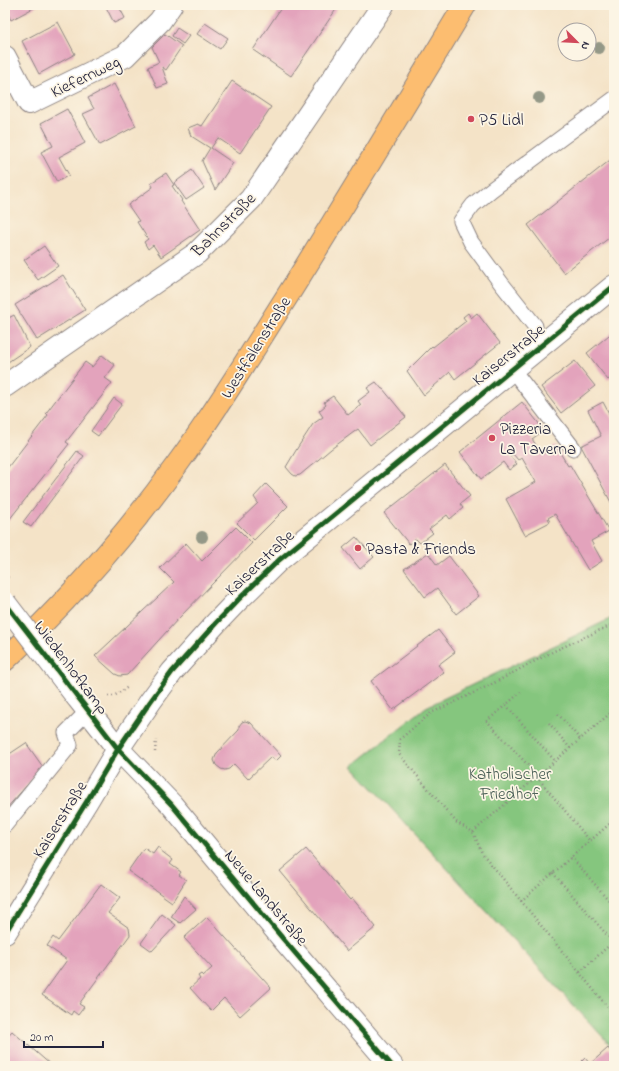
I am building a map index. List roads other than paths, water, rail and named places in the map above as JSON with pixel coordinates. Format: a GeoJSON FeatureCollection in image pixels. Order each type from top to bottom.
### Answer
{"type":"FeatureCollection","features":[{"type":"Feature","properties":{"kind":"main road","name":"Westfalenstraße"},"geometry":{"type":"LineString","coordinates":[[5,660],[73,593],[109,552],[178,464],[207,422],[314,252],[392,127],[465,5]]}},
{"type":"Feature","properties":{"kind":"street","name":"Kiefernweg"},"geometry":{"type":"LineString","coordinates":[[5,57],[29,103],[125,56],[160,21],[171,5]]}},
{"type":"Feature","properties":{"kind":"street","name":"Bahnstraße"},"geometry":{"type":"LineString","coordinates":[[5,386],[197,253],[251,199],[383,5]]}},
{"type":"Feature","properties":{"kind":"street","name":"Kaiserstraße"},"geometry":{"type":"LineString","coordinates":[[5,933],[118,749],[150,702],[172,672],[238,600],[279,560],[614,286]]}},
{"type":"Feature","properties":{"kind":"street","name":"Wiedenhofkamp"},"geometry":{"type":"LineString","coordinates":[[5,603],[118,749]]}},
{"type":"Feature","properties":{"kind":"street","name":"Neue Landstraße"},"geometry":{"type":"LineString","coordinates":[[118,749],[172,805],[284,940],[392,1066]]}},
{"type":"Feature","properties":{"kind":"lane"},"geometry":{"type":"LineString","coordinates":[[535,326],[471,242],[460,221],[473,205],[491,190],[614,98]]}},
{"type":"Feature","properties":{"kind":"lane"},"geometry":{"type":"LineString","coordinates":[[512,369],[573,448]]}},
{"type":"Feature","properties":{"kind":"lane"},"geometry":{"type":"LineString","coordinates":[[5,825],[70,745],[66,733],[82,704]]}},
{"type":"Feature","properties":{"kind":"place","name":"P5 Lidl"},"geometry":{"type":"Point","coordinates":[471,119]}},
{"type":"Feature","properties":{"kind":"place","name":"Pizzeria La Taverna"},"geometry":{"type":"Point","coordinates":[492,438]}},
{"type":"Feature","properties":{"kind":"place","name":"Pasta & Friends"},"geometry":{"type":"Point","coordinates":[358,548]}},
{"type":"Feature","properties":{"kind":"park label","name":"Katholischer Friedhof"},"geometry":{"type":"Point","coordinates":[510,783]}}]}
